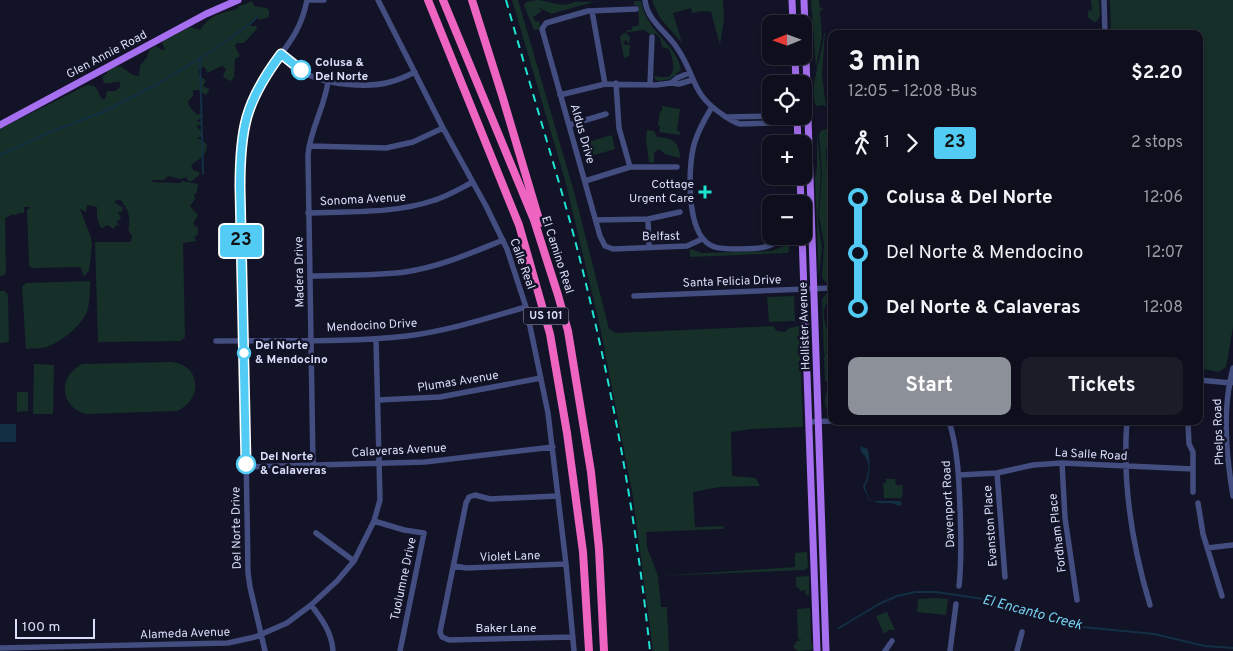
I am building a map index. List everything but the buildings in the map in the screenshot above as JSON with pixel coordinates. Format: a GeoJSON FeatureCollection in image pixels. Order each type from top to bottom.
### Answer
{"type":"FeatureCollection","features":[{"type":"Feature","properties":{"kind":"highway","name":"US 101"},"geometry":{"type":"LineString","coordinates":[[427,0],[519,225],[550,334],[567,433],[583,552],[589,651]]}},
{"type":"Feature","properties":{"kind":"highway","name":"El Camino Real"},"geometry":{"type":"LineString","coordinates":[[443,0],[454,31],[498,130],[534,220],[568,331],[585,430],[599,549],[604,651]]}},
{"type":"Feature","properties":{"kind":"highway"},"geometry":{"type":"LineString","coordinates":[[472,0],[536,209],[549,264]]}},
{"type":"Feature","properties":{"kind":"main road","name":"Glen Annie Road"},"geometry":{"type":"LineString","coordinates":[[0,125],[227,2],[238,0]]}},
{"type":"Feature","properties":{"kind":"main road"},"geometry":{"type":"LineString","coordinates":[[792,0],[793,15]]}},
{"type":"Feature","properties":{"kind":"main road","name":"Hollister Avenue"},"geometry":{"type":"LineString","coordinates":[[804,0],[805,75]]}},
{"type":"Feature","properties":{"kind":"main road","name":"Hollister Avenue"},"geometry":{"type":"LineString","coordinates":[[809,125],[826,651]]}},
{"type":"Feature","properties":{"kind":"main road","name":"Hollister Avenue"},"geometry":{"type":"LineString","coordinates":[[802,245],[817,651]]}},
{"type":"Feature","properties":{"kind":"street"},"geometry":{"type":"LineString","coordinates":[[307,0],[324,0]]}},
{"type":"Feature","properties":{"kind":"street","name":"Del Norte Drive"},"geometry":{"type":"LineString","coordinates":[[265,651],[249,582],[240,182],[241,141],[253,98],[268,71],[293,39],[299,27],[307,0]]}},
{"type":"Feature","properties":{"kind":"street","name":"Calle Real"},"geometry":{"type":"LineString","coordinates":[[378,0],[503,240],[526,307],[553,448],[574,651]]}},
{"type":"Feature","properties":{"kind":"street"},"geometry":{"type":"LineString","coordinates":[[645,0],[653,20],[677,47],[701,96],[712,107],[733,122],[744,124],[762,123]]}},
{"type":"Feature","properties":{"kind":"street"},"geometry":{"type":"LineString","coordinates":[[1104,0],[1104,30]]}},
{"type":"Feature","properties":{"kind":"street"},"geometry":{"type":"LineString","coordinates":[[605,84],[592,11],[636,9]]}},
{"type":"Feature","properties":{"kind":"street","name":"Aldus Drive"},"geometry":{"type":"LineString","coordinates":[[592,11],[546,23],[542,31],[602,242],[605,246]]}},
{"type":"Feature","properties":{"kind":"street"},"geometry":{"type":"LineString","coordinates":[[650,85],[652,37]]}},
{"type":"Feature","properties":{"kind":"street"},"geometry":{"type":"LineString","coordinates":[[281,54],[310,76],[328,81],[383,84],[398,80],[415,72]]}},
{"type":"Feature","properties":{"kind":"street"},"geometry":{"type":"LineString","coordinates":[[671,83],[689,73]]}},
{"type":"Feature","properties":{"kind":"street"},"geometry":{"type":"LineString","coordinates":[[560,95],[605,84],[679,84],[692,80]]}},
{"type":"Feature","properties":{"kind":"street","name":"Madera Drive"},"geometry":{"type":"LineString","coordinates":[[313,465],[308,213],[309,146],[312,130],[324,104],[328,81]]}},
{"type":"Feature","properties":{"kind":"street"},"geometry":{"type":"LineString","coordinates":[[616,83],[619,128],[630,167]]}},
{"type":"Feature","properties":{"kind":"street"},"geometry":{"type":"LineString","coordinates":[[712,107],[698,135],[691,160],[693,214],[697,230],[702,239],[712,246],[722,248],[765,247],[770,245]]}},
{"type":"Feature","properties":{"kind":"street"},"geometry":{"type":"LineString","coordinates":[[569,125],[606,114]]}},
{"type":"Feature","properties":{"kind":"street"},"geometry":{"type":"LineString","coordinates":[[726,117],[762,116]]}},
{"type":"Feature","properties":{"kind":"street"},"geometry":{"type":"LineString","coordinates":[[309,146],[386,148],[412,142],[443,128]]}},
{"type":"Feature","properties":{"kind":"street"},"geometry":{"type":"LineString","coordinates":[[585,181],[630,167],[677,167]]}},
{"type":"Feature","properties":{"kind":"street","name":"Sonoma Avenue"},"geometry":{"type":"LineString","coordinates":[[308,213],[383,211],[412,207],[436,200],[473,182]]}},
{"type":"Feature","properties":{"kind":"street"},"geometry":{"type":"LineString","coordinates":[[596,220],[648,219],[680,212]]}},
{"type":"Feature","properties":{"kind":"street"},"geometry":{"type":"LineString","coordinates":[[648,219],[650,247]]}},
{"type":"Feature","properties":{"kind":"street","name":"Belfast"},"geometry":{"type":"LineString","coordinates":[[605,246],[613,249],[689,246],[702,239]]}},
{"type":"Feature","properties":{"kind":"street"},"geometry":{"type":"LineString","coordinates":[[310,276],[390,273],[420,269],[452,261],[503,240]]}},
{"type":"Feature","properties":{"kind":"street","name":"Santa Felicia Drive"},"geometry":{"type":"LineString","coordinates":[[634,296],[828,288]]}},
{"type":"Feature","properties":{"kind":"street","name":"Mendocino Drive"},"geometry":{"type":"LineString","coordinates":[[216,341],[376,339],[432,332],[526,307]]}},
{"type":"Feature","properties":{"kind":"street","name":"Alameda Avenue"},"geometry":{"type":"LineString","coordinates":[[0,648],[181,648],[228,643],[261,635],[287,623],[311,605],[344,574],[354,561],[374,521],[380,503],[376,339]]}},
{"type":"Feature","properties":{"kind":"street","name":"Phelps Road"},"geometry":{"type":"LineString","coordinates":[[1233,368],[1231,383],[1227,392],[1228,457],[1233,496]]}},
{"type":"Feature","properties":{"kind":"street","name":"Plumas Avenue"},"geometry":{"type":"LineString","coordinates":[[378,400],[440,397],[541,378]]}},
{"type":"Feature","properties":{"kind":"street"},"geometry":{"type":"LineString","coordinates":[[1203,380],[1231,383]]}},
{"type":"Feature","properties":{"kind":"street"},"geometry":{"type":"LineString","coordinates":[[809,422],[828,421]]}},
{"type":"Feature","properties":{"kind":"street","name":"Davenport Road"},"geometry":{"type":"LineString","coordinates":[[950,425],[959,475],[962,550],[959,586]]}},
{"type":"Feature","properties":{"kind":"street"},"geometry":{"type":"LineString","coordinates":[[1127,425],[1126,467],[1133,535],[1140,572],[1150,605]]}},
{"type":"Feature","properties":{"kind":"street"},"geometry":{"type":"LineString","coordinates":[[1188,425],[1189,444],[1193,452],[1193,492]]}},
{"type":"Feature","properties":{"kind":"street","name":"Calaveras Avenue"},"geometry":{"type":"LineString","coordinates":[[246,467],[425,462],[553,448]]}},
{"type":"Feature","properties":{"kind":"street","name":"La Salle Road"},"geometry":{"type":"LineString","coordinates":[[959,475],[998,473],[1033,466],[1062,463],[1193,469]]}},
{"type":"Feature","properties":{"kind":"street","name":"Fordham Place"},"geometry":{"type":"LineString","coordinates":[[1062,463],[1066,525],[1077,600]]}},
{"type":"Feature","properties":{"kind":"street","name":"Evanston Place"},"geometry":{"type":"LineString","coordinates":[[998,473],[1005,577]]}},
{"type":"Feature","properties":{"kind":"street"},"geometry":{"type":"LineString","coordinates":[[454,566],[466,503],[472,495],[490,499],[558,496]]}},
{"type":"Feature","properties":{"kind":"street"},"geometry":{"type":"LineString","coordinates":[[1198,503],[1203,534],[1222,596]]}},
{"type":"Feature","properties":{"kind":"street","name":"Tuolumne Drive"},"geometry":{"type":"LineString","coordinates":[[374,521],[404,530],[424,533],[400,651]]}},
{"type":"Feature","properties":{"kind":"street"},"geometry":{"type":"LineString","coordinates":[[316,534],[354,561]]}},
{"type":"Feature","properties":{"kind":"street"},"geometry":{"type":"LineString","coordinates":[[1207,548],[1233,545]]}},
{"type":"Feature","properties":{"kind":"street","name":"Violet Lane"},"geometry":{"type":"LineString","coordinates":[[454,566],[466,568],[566,564]]}},
{"type":"Feature","properties":{"kind":"street","name":"Baker Lane"},"geometry":{"type":"LineString","coordinates":[[454,566],[441,629],[441,635],[445,639],[573,637]]}},
{"type":"Feature","properties":{"kind":"street"},"geometry":{"type":"LineString","coordinates":[[950,651],[956,604]]}},
{"type":"Feature","properties":{"kind":"street"},"geometry":{"type":"LineString","coordinates":[[311,605],[327,626],[332,640],[333,651]]}},
{"type":"Feature","properties":{"kind":"street"},"geometry":{"type":"LineString","coordinates":[[1017,651],[1022,632]]}},
{"type":"Feature","properties":{"kind":"street"},"geometry":{"type":"LineString","coordinates":[[886,651],[892,641]]}},
{"type":"Feature","properties":{"kind":"green space"},"geometry":{"type":"Polygon","coordinates":[[[512,0],[518,0],[575,195],[609,329],[616,333],[773,326],[777,331],[785,332],[789,328],[799,326],[803,427],[752,429],[731,432],[732,476],[756,478],[760,486],[720,487],[693,492],[695,527],[724,526],[723,529],[646,532],[647,547],[658,576],[661,607],[667,607],[669,651],[653,651],[633,497],[601,331],[565,180],[512,0]]]}},
{"type":"Feature","properties":{"kind":"green space"},"geometry":{"type":"Polygon","coordinates":[[[536,0],[565,5],[574,2],[623,1],[593,2],[551,14],[538,7],[542,11],[533,17],[540,24],[539,29],[534,30],[524,5],[526,2],[536,0]]]}},
{"type":"Feature","properties":{"kind":"green space"},"geometry":{"type":"Polygon","coordinates":[[[653,0],[723,0],[724,19],[720,45],[711,12],[692,13],[691,8],[673,13],[682,43],[660,18],[653,0]]]}},
{"type":"Feature","properties":{"kind":"green space"},"geometry":{"type":"Polygon","coordinates":[[[811,0],[819,0],[820,8],[824,9],[820,11],[822,37],[816,68],[811,0]]]}},
{"type":"Feature","properties":{"kind":"green space"},"geometry":{"type":"Polygon","coordinates":[[[1091,0],[1099,0],[1100,16],[1094,22],[1088,17],[1088,11],[1092,10],[1091,0]]]}},
{"type":"Feature","properties":{"kind":"green space"},"geometry":{"type":"Polygon","coordinates":[[[1110,0],[1233,0],[1233,327],[1226,367],[1219,372],[1203,369],[1203,30],[1111,30],[1110,0]]]}},
{"type":"Feature","properties":{"kind":"green space"},"geometry":{"type":"Polygon","coordinates":[[[252,1],[254,6],[267,8],[269,17],[260,20],[258,18],[250,22],[251,26],[256,26],[257,29],[244,43],[237,43],[235,46],[240,56],[235,59],[234,77],[230,81],[223,77],[226,69],[222,66],[207,73],[205,67],[201,68],[198,70],[199,76],[206,80],[203,86],[209,89],[209,91],[206,95],[198,90],[193,90],[193,96],[188,101],[189,106],[197,115],[203,114],[202,118],[197,120],[202,123],[197,127],[203,136],[197,138],[207,144],[207,148],[202,156],[191,165],[193,170],[199,172],[199,175],[192,181],[188,181],[186,177],[181,179],[168,176],[164,180],[152,180],[153,182],[180,183],[182,181],[198,184],[197,192],[194,195],[195,199],[190,206],[198,215],[193,224],[198,228],[198,234],[194,238],[197,241],[183,243],[185,337],[180,341],[98,342],[95,242],[131,242],[132,236],[128,230],[127,209],[122,201],[114,201],[123,207],[122,212],[118,212],[121,218],[117,222],[119,226],[115,225],[114,229],[107,225],[103,228],[100,227],[97,207],[87,205],[86,212],[80,209],[91,237],[92,245],[89,271],[84,276],[80,267],[32,268],[29,266],[27,209],[30,207],[24,207],[24,213],[11,214],[5,218],[6,273],[0,276],[0,129],[87,85],[94,86],[102,99],[105,99],[107,91],[115,91],[120,87],[120,82],[104,83],[102,77],[107,71],[117,66],[139,76],[140,66],[150,49],[156,46],[162,50],[165,49],[163,41],[190,27],[200,30],[207,21],[215,16],[237,9],[239,6],[252,1]]]}},
{"type":"Feature","properties":{"kind":"green space"},"geometry":{"type":"Polygon","coordinates":[[[634,1],[641,1],[648,20],[676,56],[681,70],[670,79],[658,81],[654,76],[667,77],[673,69],[673,60],[669,49],[662,47],[660,38],[656,34],[650,34],[644,30],[627,32],[627,30],[632,30],[632,27],[639,25],[638,6],[634,5],[634,1]]]}},
{"type":"Feature","properties":{"kind":"green space"},"geometry":{"type":"Polygon","coordinates":[[[626,33],[630,37],[629,44],[626,40],[623,43],[630,45],[629,56],[624,58],[620,37],[626,33]]]}},
{"type":"Feature","properties":{"kind":"green space"},"geometry":{"type":"Polygon","coordinates":[[[824,33],[822,74],[826,107],[823,105],[816,106],[814,99],[815,81],[824,33]]]}},
{"type":"Feature","properties":{"kind":"green space"},"geometry":{"type":"Polygon","coordinates":[[[662,106],[680,109],[677,130],[680,132],[680,135],[659,132],[660,126],[658,125],[662,106]]]}},
{"type":"Feature","properties":{"kind":"green space"},"geometry":{"type":"Polygon","coordinates":[[[828,129],[828,147],[826,148],[828,283],[822,278],[824,244],[819,216],[822,174],[819,134],[822,130],[828,129]]]}},
{"type":"Feature","properties":{"kind":"green space"},"geometry":{"type":"Polygon","coordinates":[[[647,130],[654,131],[657,137],[667,138],[677,144],[680,158],[665,154],[659,149],[654,153],[654,163],[649,162],[646,139],[647,130]]]}},
{"type":"Feature","properties":{"kind":"green space"},"geometry":{"type":"Polygon","coordinates":[[[817,132],[821,174],[818,220],[822,247],[819,278],[815,178],[817,132]]]}},
{"type":"Feature","properties":{"kind":"green space"},"geometry":{"type":"Polygon","coordinates":[[[612,135],[615,149],[588,157],[584,143],[612,135]]]}},
{"type":"Feature","properties":{"kind":"green space"},"geometry":{"type":"Polygon","coordinates":[[[789,245],[787,253],[690,257],[690,249],[702,253],[771,251],[789,245]]]}},
{"type":"Feature","properties":{"kind":"green space"},"geometry":{"type":"Polygon","coordinates":[[[90,281],[87,312],[75,328],[64,338],[52,345],[26,349],[22,287],[26,283],[90,281]]]}},
{"type":"Feature","properties":{"kind":"green space"},"geometry":{"type":"Polygon","coordinates":[[[0,291],[5,291],[8,295],[9,342],[0,343],[0,291]]]}},
{"type":"Feature","properties":{"kind":"green space"},"geometry":{"type":"Polygon","coordinates":[[[828,294],[824,320],[828,334],[826,340],[828,348],[824,356],[822,299],[828,294]]]}},
{"type":"Feature","properties":{"kind":"green space"},"geometry":{"type":"Polygon","coordinates":[[[794,296],[795,321],[769,322],[767,297],[794,296]]]}},
{"type":"Feature","properties":{"kind":"green space"},"geometry":{"type":"Polygon","coordinates":[[[826,352],[828,356],[828,383],[825,381],[824,358],[826,352]]]}},
{"type":"Feature","properties":{"kind":"green space"},"geometry":{"type":"Polygon","coordinates":[[[170,362],[180,364],[188,369],[193,375],[195,383],[192,399],[186,406],[177,411],[86,414],[71,405],[67,398],[65,391],[69,376],[82,364],[170,362]]]}},
{"type":"Feature","properties":{"kind":"green space"},"geometry":{"type":"Polygon","coordinates":[[[34,364],[54,365],[53,414],[33,414],[34,364]]]}},
{"type":"Feature","properties":{"kind":"green space"},"geometry":{"type":"Polygon","coordinates":[[[828,390],[828,412],[825,405],[828,390]]]}},
{"type":"Feature","properties":{"kind":"green space"},"geometry":{"type":"Polygon","coordinates":[[[17,392],[28,392],[28,411],[17,412],[17,392]]]}},
{"type":"Feature","properties":{"kind":"green space"},"geometry":{"type":"Polygon","coordinates":[[[886,479],[895,479],[896,485],[903,485],[902,498],[884,498],[883,484],[886,482],[886,479]]]}},
{"type":"Feature","properties":{"kind":"green space"},"geometry":{"type":"Polygon","coordinates":[[[807,552],[808,568],[804,570],[658,576],[795,567],[795,553],[807,552]]]}},
{"type":"Feature","properties":{"kind":"green space"},"geometry":{"type":"Polygon","coordinates":[[[809,576],[809,595],[806,595],[805,590],[800,591],[796,587],[796,577],[809,576]]]}},
{"type":"Feature","properties":{"kind":"green space"},"geometry":{"type":"Polygon","coordinates":[[[918,599],[948,599],[946,615],[917,612],[918,599]]]}},
{"type":"Feature","properties":{"kind":"green space"},"geometry":{"type":"Polygon","coordinates":[[[810,608],[812,650],[798,651],[793,647],[797,641],[803,640],[798,639],[797,609],[810,608]]]}},
{"type":"Feature","properties":{"kind":"green space"},"geometry":{"type":"Polygon","coordinates":[[[887,612],[895,630],[889,630],[884,634],[876,616],[887,612]]]}},
{"type":"Feature","properties":{"kind":"water"},"geometry":{"type":"Polygon","coordinates":[[[0,424],[16,424],[16,442],[0,442],[0,424]]]}},
{"type":"Feature","properties":{"kind":"water"},"geometry":{"type":"Polygon","coordinates":[[[860,446],[868,449],[869,468],[868,478],[865,487],[869,499],[874,501],[900,501],[902,503],[900,506],[891,503],[879,503],[869,500],[863,487],[868,474],[868,465],[860,446]]]}},
{"type":"Feature","properties":{"kind":"waterway"},"geometry":{"type":"LineString","coordinates":[[0,155],[50,132],[103,112],[161,82],[216,48],[257,17]]}},
{"type":"Feature","properties":{"kind":"waterway"},"geometry":{"type":"LineString","coordinates":[[200,59],[203,174]]}},
{"type":"Feature","properties":{"kind":"waterway","name":"El Encanto Creek"},"geometry":{"type":"LineString","coordinates":[[839,628],[879,604],[897,596],[915,592],[936,592],[1004,602],[1061,622],[1082,627],[1154,634],[1205,646],[1233,648]]}},
{"type":"Feature","properties":{"kind":"railway"},"geometry":{"type":"LineString","coordinates":[[506,0],[571,225],[597,330],[619,436],[637,543],[650,651]]}},
{"type":"Feature","properties":{"kind":"bus line","name":"23"},"geometry":{"type":"LineString","coordinates":[[246,464],[240,187],[241,141],[246,118],[257,89],[281,54],[301,70]]}},
{"type":"Feature","properties":{"kind":"place","name":"Colusa & Del Norte"},"geometry":{"type":"Point","coordinates":[301,70]}},
{"type":"Feature","properties":{"kind":"place","name":"Cottage Urgent Care"},"geometry":{"type":"Point","coordinates":[705,192]}},
{"type":"Feature","properties":{"kind":"place","name":"Del Norte & Mendocino"},"geometry":{"type":"Point","coordinates":[244,353]}},
{"type":"Feature","properties":{"kind":"place","name":"Del Norte & Calaveras"},"geometry":{"type":"Point","coordinates":[246,464]}}]}
